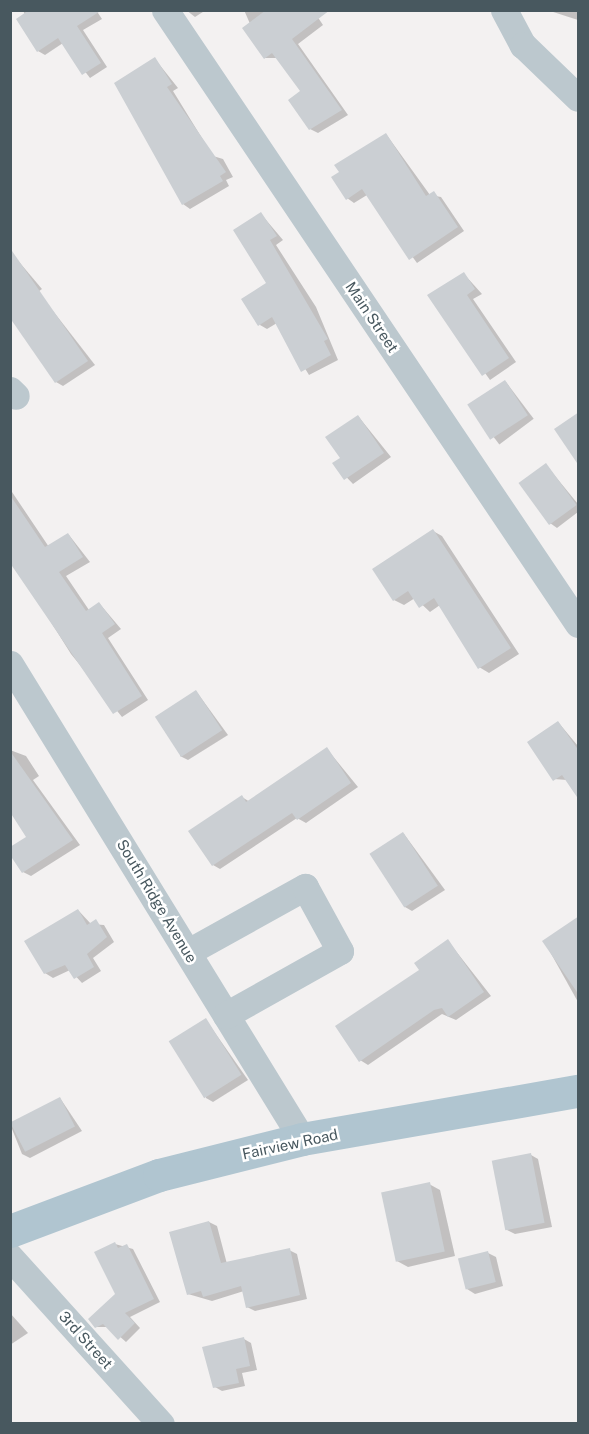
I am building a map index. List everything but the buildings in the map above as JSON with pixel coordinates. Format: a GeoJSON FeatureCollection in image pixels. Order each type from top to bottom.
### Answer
{"type":"FeatureCollection","features":[{"type":"Feature","properties":{"kind":"main road","name":"Fairview Road"},"geometry":{"type":"LineString","coordinates":[[10,1231],[159,1175],[302,1139],[579,1091]]}},
{"type":"Feature","properties":{"kind":"street","name":"Main Street"},"geometry":{"type":"LineString","coordinates":[[165,10],[579,624]]}},
{"type":"Feature","properties":{"kind":"street"},"geometry":{"type":"LineString","coordinates":[[504,10],[523,45],[579,98]]}},
{"type":"Feature","properties":{"kind":"street","name":"South Ridge Avenue"},"geometry":{"type":"LineString","coordinates":[[10,663],[20,698],[188,952],[302,1139]]}},
{"type":"Feature","properties":{"kind":"street"},"geometry":{"type":"LineString","coordinates":[[188,952],[305,887],[340,951],[226,1015]]}},
{"type":"Feature","properties":{"kind":"street","name":"3rd Street"},"geometry":{"type":"LineString","coordinates":[[10,1257],[161,1424]]}}]}
